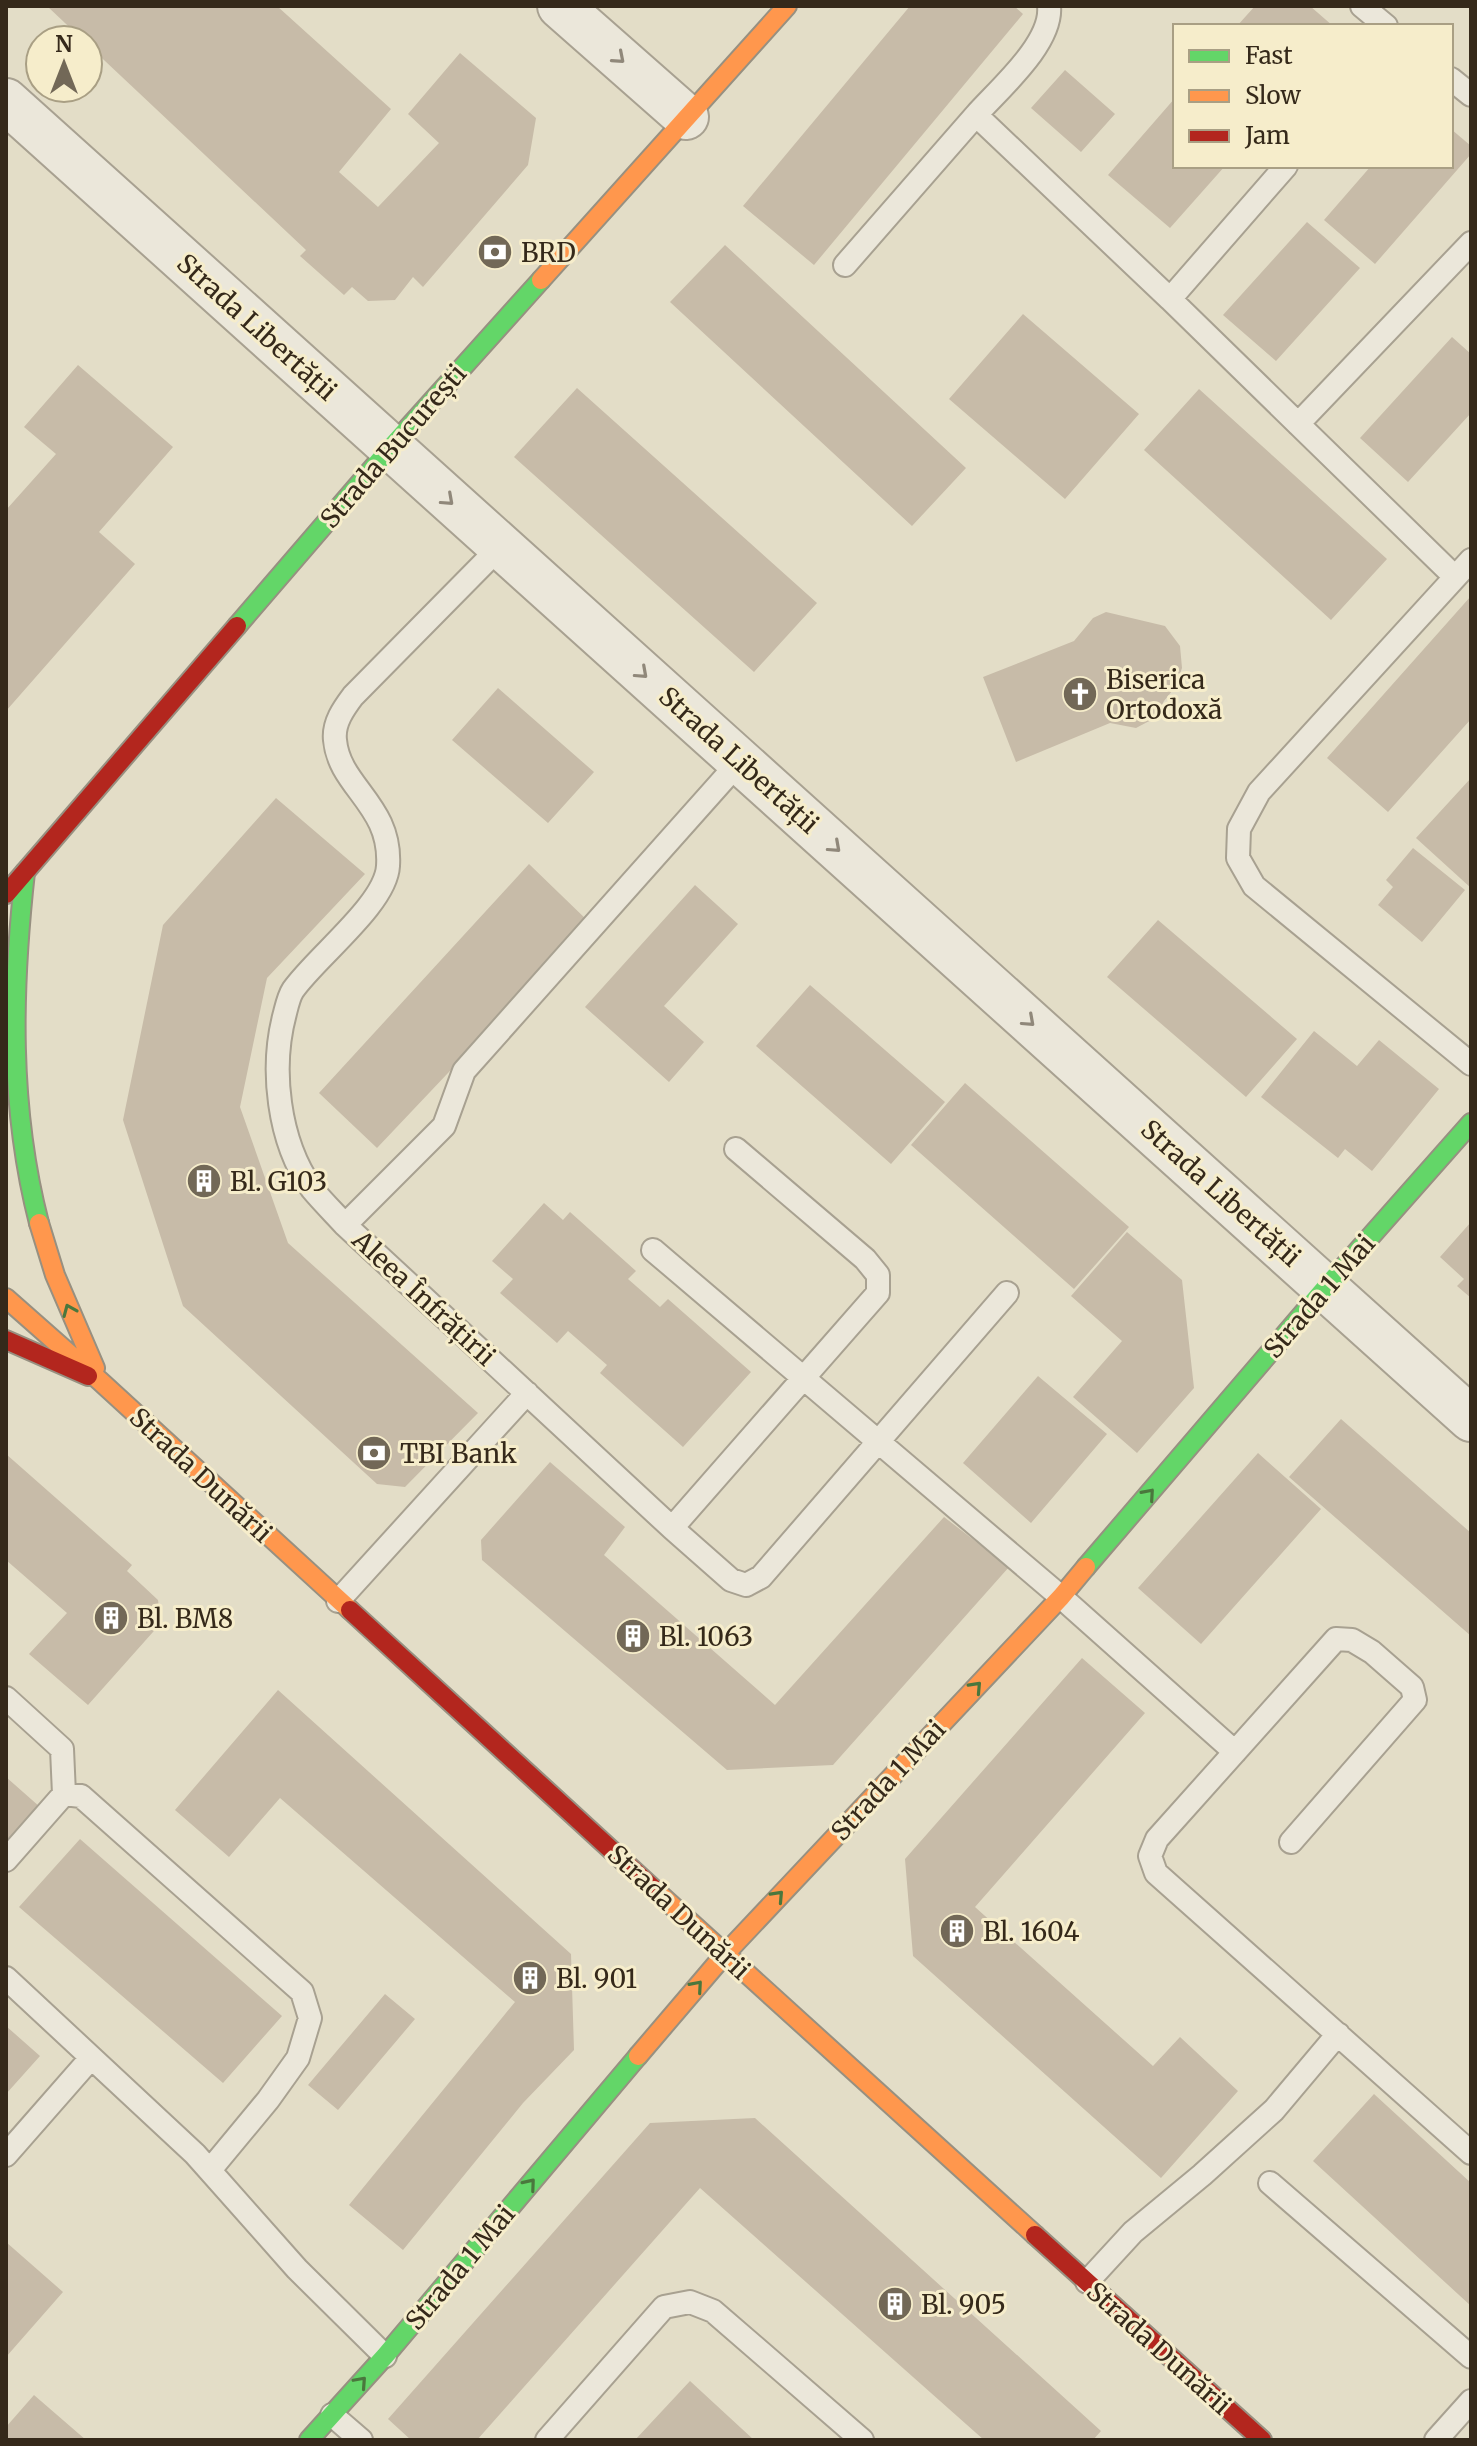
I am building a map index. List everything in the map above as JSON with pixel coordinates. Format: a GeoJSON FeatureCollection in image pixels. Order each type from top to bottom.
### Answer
{"type":"FeatureCollection","features":[{"type":"Feature","properties":{"kind":"main road","name":"Strada București"},"geometry":{"type":"LineString","coordinates":[[6,894],[391,447],[787,6]]}},
{"type":"Feature","properties":{"kind":"main road"},"geometry":{"type":"LineString","coordinates":[[25,872],[18,927],[15,1021],[15,1081],[21,1137],[44,1244],[100,1381]]}},
{"type":"Feature","properties":{"kind":"main road","name":"Strada 1 Mai"},"geometry":{"type":"LineString","coordinates":[[309,2440],[385,2356],[725,1954],[1061,1597],[1325,1288],[1471,1123]]}},
{"type":"Feature","properties":{"kind":"main road","name":"Strada Dunării"},"geometry":{"type":"LineString","coordinates":[[6,1298],[1262,2440]]}},
{"type":"Feature","properties":{"kind":"main road","name":"Strada Dunării"},"geometry":{"type":"LineString","coordinates":[[6,1340],[100,1381]]}},
{"type":"Feature","properties":{"kind":"street"},"geometry":{"type":"LineString","coordinates":[[560,6],[686,117]]}},
{"type":"Feature","properties":{"kind":"street","name":"Strada Libertății"},"geometry":{"type":"LineString","coordinates":[[6,101],[1471,1419]]}},
{"type":"Feature","properties":{"kind":"lane"},"geometry":{"type":"LineString","coordinates":[[845,265],[1036,48],[1050,16],[1049,6]]}},
{"type":"Feature","properties":{"kind":"lane"},"geometry":{"type":"LineString","coordinates":[[1362,6],[1384,24]]}},
{"type":"Feature","properties":{"kind":"lane"},"geometry":{"type":"LineString","coordinates":[[1453,81],[1471,95]]}},
{"type":"Feature","properties":{"kind":"lane"},"geometry":{"type":"LineString","coordinates":[[976,115],[1455,577]]}},
{"type":"Feature","properties":{"kind":"lane"},"geometry":{"type":"LineString","coordinates":[[1170,299],[1284,168]]}},
{"type":"Feature","properties":{"kind":"lane"},"geometry":{"type":"LineString","coordinates":[[1298,424],[1471,243]]}},
{"type":"Feature","properties":{"kind":"lane"},"geometry":{"type":"LineString","coordinates":[[345,1225],[312,1188],[295,1156],[283,1119],[278,1077],[279,1037],[291,992],[381,891],[388,870],[388,842],[379,818],[343,764],[334,738],[340,713],[353,696],[501,546]]}},
{"type":"Feature","properties":{"kind":"lane"},"geometry":{"type":"LineString","coordinates":[[1471,560],[1259,792],[1239,829],[1238,858],[1254,886],[1471,1064]]}},
{"type":"Feature","properties":{"kind":"lane","name":"Aleea Înfrățirii"},"geometry":{"type":"LineString","coordinates":[[740,761],[464,1071],[444,1126],[345,1225],[672,1528],[731,1580],[746,1585],[761,1577],[1007,1293]]}},
{"type":"Feature","properties":{"kind":"lane"},"geometry":{"type":"LineString","coordinates":[[672,1528],[878,1293],[878,1275],[865,1259],[736,1149]]}},
{"type":"Feature","properties":{"kind":"lane"},"geometry":{"type":"LineString","coordinates":[[653,1250],[1061,1597],[1235,1752]]}},
{"type":"Feature","properties":{"kind":"lane"},"geometry":{"type":"LineString","coordinates":[[338,1601],[527,1393]]}},
{"type":"Feature","properties":{"kind":"lane"},"geometry":{"type":"LineString","coordinates":[[1291,1842],[1415,1700],[1412,1687],[1372,1652],[1352,1640],[1336,1639],[1157,1839],[1150,1856],[1156,1873],[1471,2153]]}},
{"type":"Feature","properties":{"kind":"lane"},"geometry":{"type":"LineString","coordinates":[[6,1698],[62,1749],[64,1794],[6,1860]]}},
{"type":"Feature","properties":{"kind":"lane"},"geometry":{"type":"LineString","coordinates":[[64,1794],[81,1796],[302,1992],[310,2018],[298,2058],[210,2170]]}},
{"type":"Feature","properties":{"kind":"lane"},"geometry":{"type":"LineString","coordinates":[[6,1978],[210,2170],[297,2269],[385,2356]]}},
{"type":"Feature","properties":{"kind":"lane"},"geometry":{"type":"LineString","coordinates":[[1087,2282],[1133,2232],[1274,2110],[1338,2034]]}},
{"type":"Feature","properties":{"kind":"lane"},"geometry":{"type":"LineString","coordinates":[[6,2155],[91,2058]]}},
{"type":"Feature","properties":{"kind":"lane"},"geometry":{"type":"LineString","coordinates":[[1270,2183],[1471,2357]]}},
{"type":"Feature","properties":{"kind":"lane"},"geometry":{"type":"LineString","coordinates":[[547,2440],[664,2307],[690,2302],[713,2311],[862,2440]]}},
{"type":"Feature","properties":{"kind":"lane"},"geometry":{"type":"LineString","coordinates":[[1436,2440],[1471,2401]]}},
{"type":"Feature","properties":{"kind":"lane"},"geometry":{"type":"LineString","coordinates":[[332,2415],[361,2440]]}},
{"type":"Feature","properties":{"kind":"building"},"geometry":{"type":"Polygon","coordinates":[[[47,6],[277,6],[391,109],[339,172],[378,207],[439,143],[408,114],[460,53],[536,118],[528,165],[423,287],[413,277],[395,300],[368,301],[352,287],[344,295],[300,256],[306,250],[104,60],[104,24],[66,24],[47,6]]]}},
{"type":"Feature","properties":{"kind":"building"},"geometry":{"type":"Polygon","coordinates":[[[910,6],[1014,6],[1023,14],[814,265],[743,206],[910,6]]]}},
{"type":"Feature","properties":{"kind":"building"},"geometry":{"type":"Polygon","coordinates":[[[1255,6],[1310,6],[1331,24],[1239,24],[1255,6]]]}},
{"type":"Feature","properties":{"kind":"building"},"geometry":{"type":"Polygon","coordinates":[[[1065,70],[1115,114],[1081,152],[1031,108],[1065,70]]]}},
{"type":"Feature","properties":{"kind":"building"},"geometry":{"type":"Polygon","coordinates":[[[1173,100],[1173,168],[1223,168],[1170,228],[1108,175],[1173,100]]]}},
{"type":"Feature","properties":{"kind":"building"},"geometry":{"type":"Polygon","coordinates":[[[1453,131],[1471,146],[1471,154],[1375,264],[1324,220],[1369,168],[1453,168],[1453,131]]]}},
{"type":"Feature","properties":{"kind":"building"},"geometry":{"type":"Polygon","coordinates":[[[1307,222],[1360,268],[1276,361],[1223,315],[1307,222]]]}},
{"type":"Feature","properties":{"kind":"building"},"geometry":{"type":"Polygon","coordinates":[[[725,245],[966,468],[912,526],[670,302],[725,245]]]}},
{"type":"Feature","properties":{"kind":"building"},"geometry":{"type":"Polygon","coordinates":[[[1023,314],[1139,414],[1065,499],[949,399],[1023,314]]]}},
{"type":"Feature","properties":{"kind":"building"},"geometry":{"type":"Polygon","coordinates":[[[1452,337],[1471,354],[1471,413],[1408,482],[1360,438],[1452,337]]]}},
{"type":"Feature","properties":{"kind":"building"},"geometry":{"type":"Polygon","coordinates":[[[78,365],[173,447],[99,532],[135,564],[6,711],[6,510],[56,454],[24,427],[78,365]]]}},
{"type":"Feature","properties":{"kind":"building"},"geometry":{"type":"Polygon","coordinates":[[[577,388],[817,603],[754,672],[514,457],[577,388]]]}},
{"type":"Feature","properties":{"kind":"building"},"geometry":{"type":"Polygon","coordinates":[[[1199,389],[1387,559],[1331,620],[1144,450],[1199,389]]]}},
{"type":"Feature","properties":{"kind":"building"},"geometry":{"type":"Polygon","coordinates":[[[1471,596],[1471,719],[1388,812],[1327,758],[1471,596]]]}},
{"type":"Feature","properties":{"kind":"building","name":"Biserica Ortodoxă"},"geometry":{"type":"Polygon","coordinates":[[[1106,612],[1165,626],[1180,646],[1182,668],[1176,686],[1155,718],[1136,728],[1110,723],[1016,762],[983,677],[1074,641],[1093,618],[1106,612]]]}},
{"type":"Feature","properties":{"kind":"building"},"geometry":{"type":"Polygon","coordinates":[[[498,688],[594,772],[548,823],[452,740],[498,688]]]}},
{"type":"Feature","properties":{"kind":"building"},"geometry":{"type":"Polygon","coordinates":[[[1471,778],[1471,888],[1416,838],[1471,778]]]}},
{"type":"Feature","properties":{"kind":"building","name":"Bl. G103"},"geometry":{"type":"Polygon","coordinates":[[[276,798],[365,874],[267,978],[240,1107],[288,1243],[478,1413],[405,1487],[377,1484],[183,1306],[123,1120],[163,925],[276,798]]]}},
{"type":"Feature","properties":{"kind":"building"},"geometry":{"type":"Polygon","coordinates":[[[1413,848],[1465,890],[1422,942],[1378,905],[1393,887],[1386,880],[1413,848]]]}},
{"type":"Feature","properties":{"kind":"building"},"geometry":{"type":"Polygon","coordinates":[[[529,864],[590,923],[377,1148],[319,1093],[529,864]]]}},
{"type":"Feature","properties":{"kind":"building"},"geometry":{"type":"Polygon","coordinates":[[[695,885],[738,924],[664,1006],[704,1042],[669,1082],[585,1007],[695,885]]]}},
{"type":"Feature","properties":{"kind":"building"},"geometry":{"type":"Polygon","coordinates":[[[1158,920],[1297,1039],[1246,1097],[1107,977],[1158,920]]]}},
{"type":"Feature","properties":{"kind":"building"},"geometry":{"type":"Polygon","coordinates":[[[810,985],[945,1102],[891,1164],[756,1046],[810,985]]]}},
{"type":"Feature","properties":{"kind":"building"},"geometry":{"type":"Polygon","coordinates":[[[1314,1031],[1357,1066],[1379,1040],[1439,1089],[1372,1171],[1345,1149],[1338,1158],[1261,1097],[1314,1031]]]}},
{"type":"Feature","properties":{"kind":"building"},"geometry":{"type":"Polygon","coordinates":[[[965,1083],[1129,1227],[1074,1289],[911,1145],[965,1083]]]}},
{"type":"Feature","properties":{"kind":"building"},"geometry":{"type":"Polygon","coordinates":[[[544,1203],[563,1220],[570,1212],[636,1271],[628,1279],[660,1307],[668,1299],[751,1372],[683,1447],[600,1373],[607,1365],[568,1331],[557,1343],[500,1293],[513,1279],[492,1261],[544,1203]]]}},
{"type":"Feature","properties":{"kind":"building"},"geometry":{"type":"Polygon","coordinates":[[[1471,1222],[1471,1298],[1457,1286],[1464,1279],[1440,1257],[1471,1222]]]}},
{"type":"Feature","properties":{"kind":"building"},"geometry":{"type":"Polygon","coordinates":[[[1127,1232],[1182,1280],[1194,1388],[1137,1453],[1073,1397],[1122,1341],[1071,1296],[1127,1232]]]}},
{"type":"Feature","properties":{"kind":"building"},"geometry":{"type":"Polygon","coordinates":[[[1038,1376],[1107,1434],[1031,1523],[963,1463],[1038,1376]]]}},
{"type":"Feature","properties":{"kind":"building"},"geometry":{"type":"Polygon","coordinates":[[[1341,1419],[1471,1533],[1471,1636],[1289,1477],[1341,1419]]]}},
{"type":"Feature","properties":{"kind":"building"},"geometry":{"type":"Polygon","coordinates":[[[1258,1453],[1321,1509],[1201,1644],[1138,1588],[1258,1453]]]}},
{"type":"Feature","properties":{"kind":"building","name":"Bl. BM8"},"geometry":{"type":"Polygon","coordinates":[[[6,1454],[132,1565],[127,1571],[158,1600],[161,1623],[88,1705],[29,1654],[67,1613],[6,1560],[6,1454]]]}},
{"type":"Feature","properties":{"kind":"building","name":"Bl. 1063"},"geometry":{"type":"Polygon","coordinates":[[[550,1462],[625,1527],[604,1555],[775,1705],[944,1517],[1009,1567],[833,1765],[727,1770],[482,1560],[481,1540],[550,1462]]]}},
{"type":"Feature","properties":{"kind":"building","name":"Bl. 1604"},"geometry":{"type":"Polygon","coordinates":[[[1082,1658],[1145,1713],[975,1907],[1153,2066],[1180,2037],[1238,2091],[1161,2178],[913,1956],[905,1859],[1082,1658]]]}},
{"type":"Feature","properties":{"kind":"building","name":"Bl. 901"},"geometry":{"type":"Polygon","coordinates":[[[278,1690],[571,1954],[574,2050],[523,2103],[403,2250],[349,2205],[515,2002],[280,1798],[229,1857],[175,1810],[278,1690]]]}},
{"type":"Feature","properties":{"kind":"building"},"geometry":{"type":"Polygon","coordinates":[[[6,1777],[40,1807],[6,1843],[6,1777]]]}},
{"type":"Feature","properties":{"kind":"building"},"geometry":{"type":"Polygon","coordinates":[[[80,1839],[282,2016],[223,2083],[19,1907],[80,1839]]]}},
{"type":"Feature","properties":{"kind":"building"},"geometry":{"type":"Polygon","coordinates":[[[385,1994],[415,2019],[338,2110],[308,2085],[385,1994]]]}},
{"type":"Feature","properties":{"kind":"building"},"geometry":{"type":"Polygon","coordinates":[[[6,2026],[40,2056],[6,2094],[6,2026]]]}},
{"type":"Feature","properties":{"kind":"building"},"geometry":{"type":"Polygon","coordinates":[[[1374,2094],[1471,2183],[1471,2306],[1313,2161],[1374,2094]]]}},
{"type":"Feature","properties":{"kind":"building","name":"Bl. 905"},"geometry":{"type":"Polygon","coordinates":[[[755,2118],[1101,2431],[1093,2440],[984,2440],[700,2188],[477,2440],[411,2440],[388,2419],[650,2123],[755,2118]]]}},
{"type":"Feature","properties":{"kind":"building"},"geometry":{"type":"Polygon","coordinates":[[[6,2242],[63,2292],[6,2357],[6,2242]]]}},
{"type":"Feature","properties":{"kind":"building"},"geometry":{"type":"Polygon","coordinates":[[[690,2381],[754,2440],[635,2440],[690,2381]]]}},
{"type":"Feature","properties":{"kind":"building"},"geometry":{"type":"Polygon","coordinates":[[[34,2395],[86,2440],[6,2440],[6,2427],[34,2395]]]}},
{"type":"Feature","properties":{"kind":"traffic: fast"},"geometry":{"type":"LineString","coordinates":[[237,626],[391,447],[541,280]]}},
{"type":"Feature","properties":{"kind":"traffic: fast"},"geometry":{"type":"LineString","coordinates":[[25,872],[17,960],[16,1048],[22,1136],[39,1223]]}},
{"type":"Feature","properties":{"kind":"traffic: fast"},"geometry":{"type":"LineString","coordinates":[[1086,1567],[1471,1123]]}},
{"type":"Feature","properties":{"kind":"traffic: fast"},"geometry":{"type":"LineString","coordinates":[[309,2440],[385,2356],[638,2056]]}},
{"type":"Feature","properties":{"kind":"traffic: slow"},"geometry":{"type":"LineString","coordinates":[[541,280],[787,6]]}},
{"type":"Feature","properties":{"kind":"traffic: slow"},"geometry":{"type":"LineString","coordinates":[[39,1223],[55,1275],[95,1368]]}},
{"type":"Feature","properties":{"kind":"traffic: slow"},"geometry":{"type":"LineString","coordinates":[[6,1298],[350,1610]]}},
{"type":"Feature","properties":{"kind":"traffic: slow"},"geometry":{"type":"LineString","coordinates":[[638,2056],[725,1954],[1086,1567]]}},
{"type":"Feature","properties":{"kind":"traffic: slow"},"geometry":{"type":"LineString","coordinates":[[657,1892],[1035,2235]]}},
{"type":"Feature","properties":{"kind":"traffic: jam"},"geometry":{"type":"LineString","coordinates":[[6,894],[237,626]]}},
{"type":"Feature","properties":{"kind":"traffic: jam"},"geometry":{"type":"LineString","coordinates":[[6,1340],[88,1376]]}},
{"type":"Feature","properties":{"kind":"traffic: jam"},"geometry":{"type":"LineString","coordinates":[[350,1610],[657,1892]]}},
{"type":"Feature","properties":{"kind":"traffic: jam"},"geometry":{"type":"LineString","coordinates":[[1035,2235],[1262,2440]]}},
{"type":"Feature","properties":{"kind":"place","name":"BRD"},"geometry":{"type":"Point","coordinates":[495,252]}},
{"type":"Feature","properties":{"kind":"place","name":"Biserica Ortodoxă"},"geometry":{"type":"Point","coordinates":[1080,694]}},
{"type":"Feature","properties":{"kind":"place","name":"Bl. G103"},"geometry":{"type":"Point","coordinates":[204,1181]}},
{"type":"Feature","properties":{"kind":"place","name":"TBI Bank"},"geometry":{"type":"Point","coordinates":[374,1453]}},
{"type":"Feature","properties":{"kind":"place","name":"Bl. BM8"},"geometry":{"type":"Point","coordinates":[111,1618]}},
{"type":"Feature","properties":{"kind":"place","name":"Bl. 1063"},"geometry":{"type":"Point","coordinates":[633,1636]}},
{"type":"Feature","properties":{"kind":"place","name":"Bl. 1604"},"geometry":{"type":"Point","coordinates":[957,1931]}},
{"type":"Feature","properties":{"kind":"place","name":"Bl. 901"},"geometry":{"type":"Point","coordinates":[530,1978]}},
{"type":"Feature","properties":{"kind":"place","name":"Bl. 905"},"geometry":{"type":"Point","coordinates":[895,2304]}}]}
